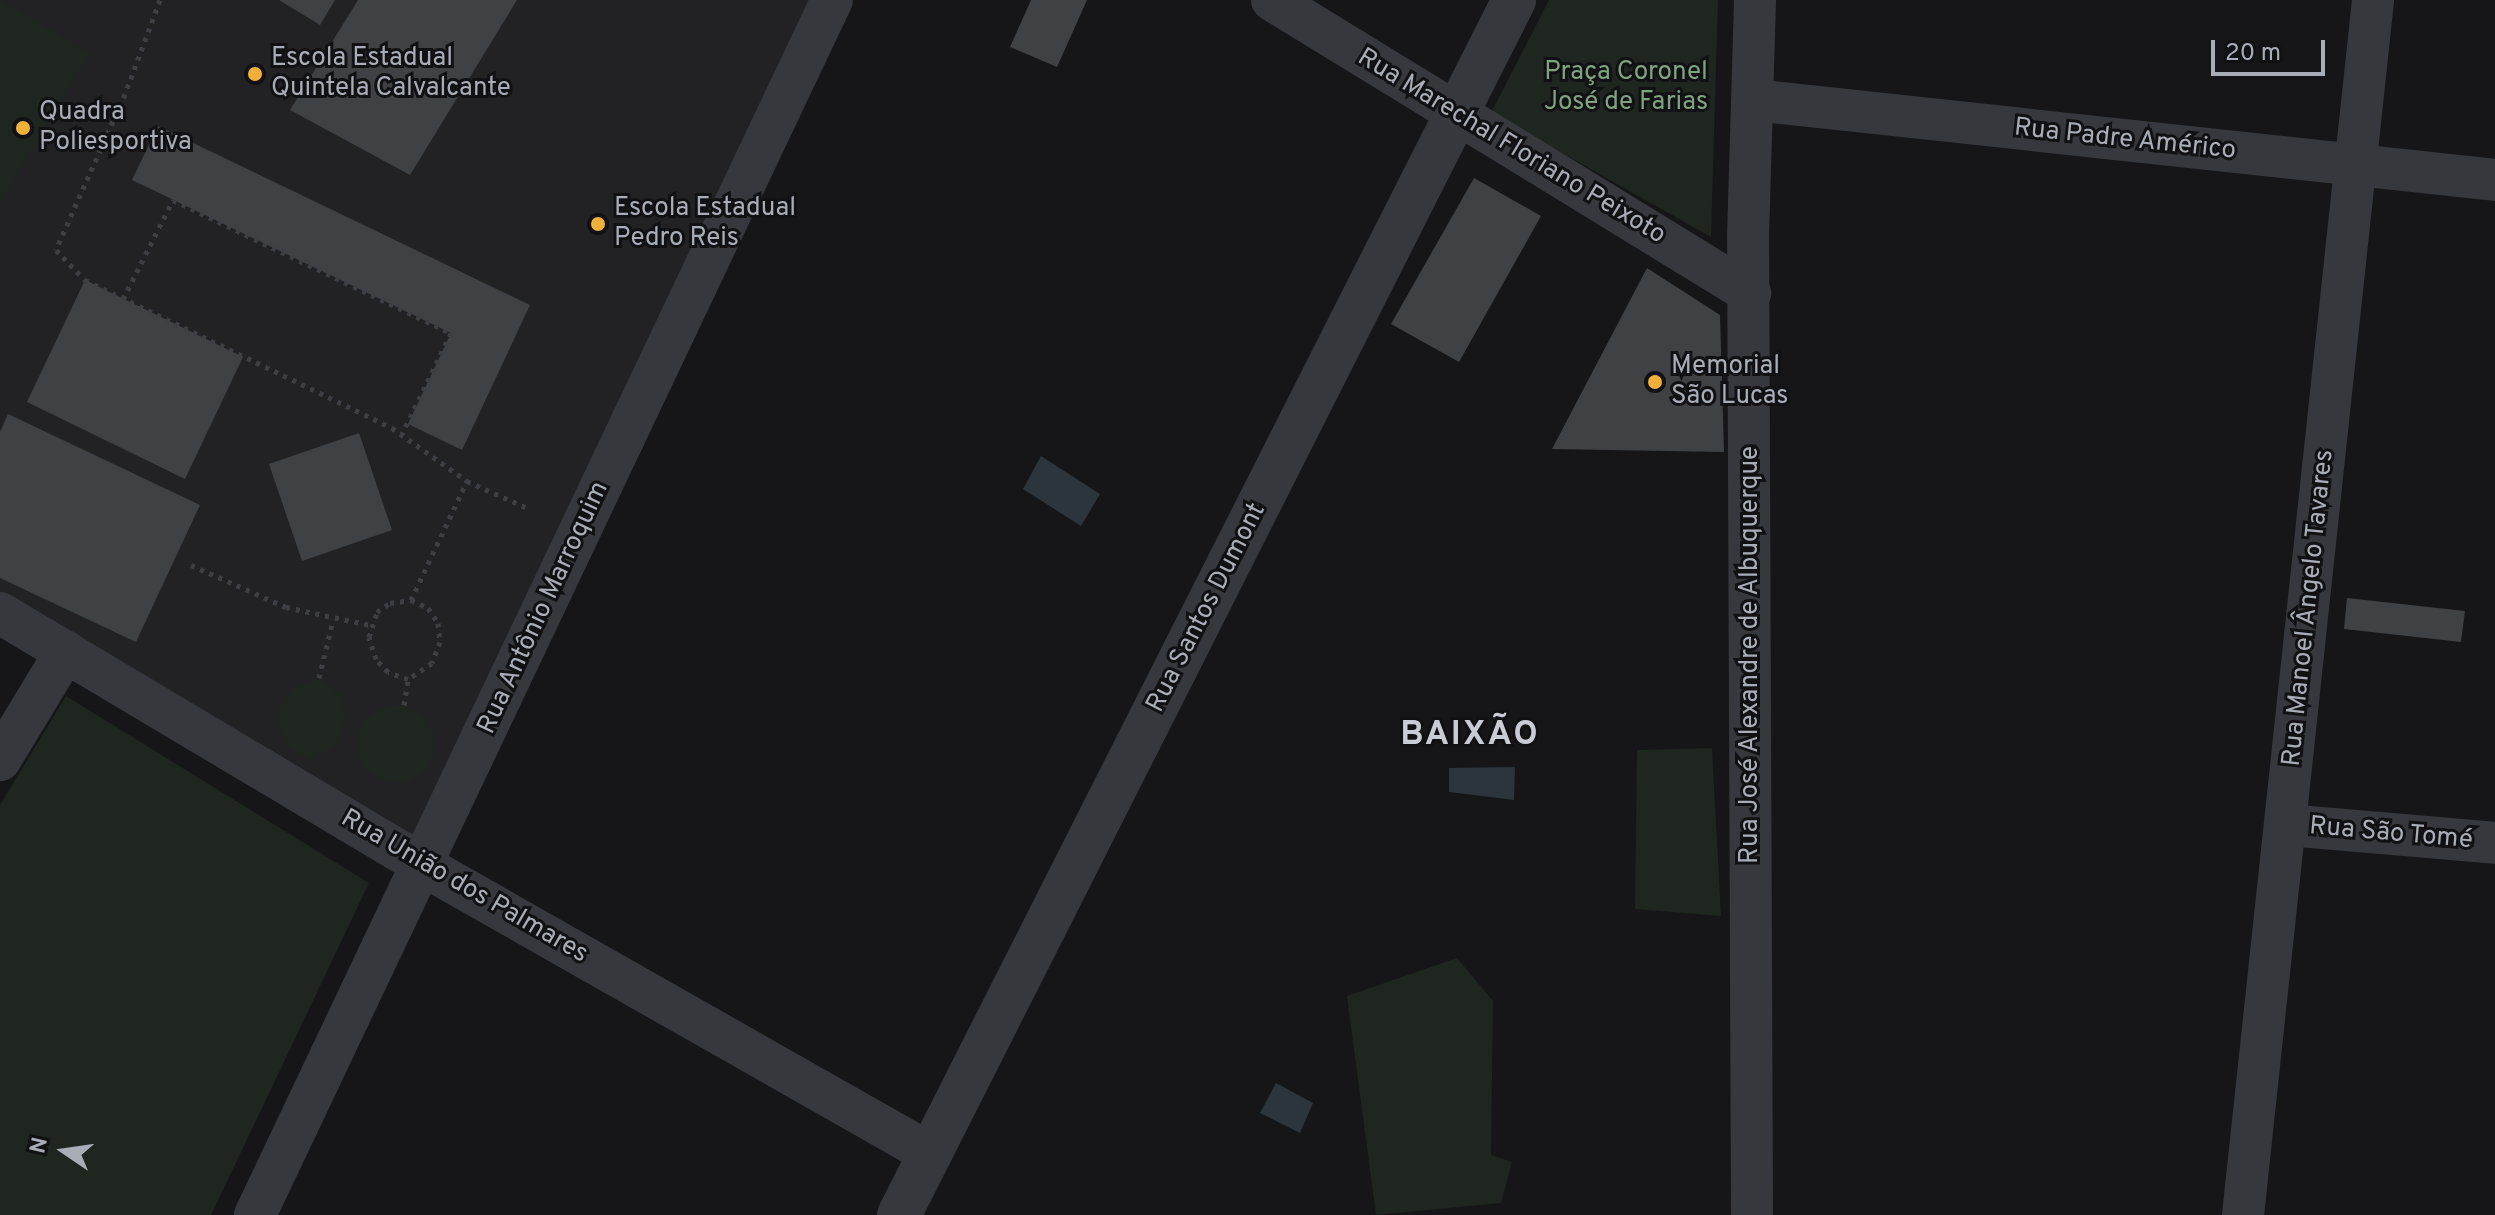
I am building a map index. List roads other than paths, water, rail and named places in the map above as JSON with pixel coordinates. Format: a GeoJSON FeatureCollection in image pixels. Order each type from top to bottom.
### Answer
{"type":"FeatureCollection","features":[{"type":"Feature","properties":{"kind":"street","name":"Rua Antônio Marroquim"},"geometry":{"type":"LineString","coordinates":[[255,1215],[832,0]]}},
{"type":"Feature","properties":{"kind":"street","name":"Rua Marechal Floriano Peixoto"},"geometry":{"type":"LineString","coordinates":[[1272,0],[1750,293]]}},
{"type":"Feature","properties":{"kind":"street","name":"Rua Santos Dumont"},"geometry":{"type":"LineString","coordinates":[[899,1215],[1514,0]]}},
{"type":"Feature","properties":{"kind":"street","name":"Rua José Alexandre de Albuquerque"},"geometry":{"type":"LineString","coordinates":[[1752,1215],[1750,293],[1755,0]]}},
{"type":"Feature","properties":{"kind":"street","name":"Rua Manoel Ângelo Tavares"},"geometry":{"type":"LineString","coordinates":[[2243,1215],[2373,0]]}},
{"type":"Feature","properties":{"kind":"street","name":"Rua Padre Américo"},"geometry":{"type":"LineString","coordinates":[[1754,100],[2495,180]]}},
{"type":"Feature","properties":{"kind":"street","name":"Rua União dos Palmares"},"geometry":{"type":"LineString","coordinates":[[0,613],[422,865],[931,1154]]}},
{"type":"Feature","properties":{"kind":"street"},"geometry":{"type":"LineString","coordinates":[[0,760],[66,651]]}},
{"type":"Feature","properties":{"kind":"street","name":"Rua São Tomé"},"geometry":{"type":"LineString","coordinates":[[2286,825],[2495,843]]}},
{"type":"Feature","properties":{"kind":"place","name":"Escola Estadual Quintela Calvalcante"},"geometry":{"type":"Point","coordinates":[255,74]}},
{"type":"Feature","properties":{"kind":"place","name":"Quadra Poliesportiva"},"geometry":{"type":"Point","coordinates":[23,128]}},
{"type":"Feature","properties":{"kind":"place","name":"Escola Estadual Pedro Reis"},"geometry":{"type":"Point","coordinates":[598,224]}},
{"type":"Feature","properties":{"kind":"place","name":"Memorial São Lucas"},"geometry":{"type":"Point","coordinates":[1655,382]}},
{"type":"Feature","properties":{"kind":"district","name":"BAIXÃO"},"geometry":{"type":"Point","coordinates":[1470,736]}},
{"type":"Feature","properties":{"kind":"park label","name":"Praça Coronel José de Farias"},"geometry":{"type":"Point","coordinates":[1626,88]}}]}
